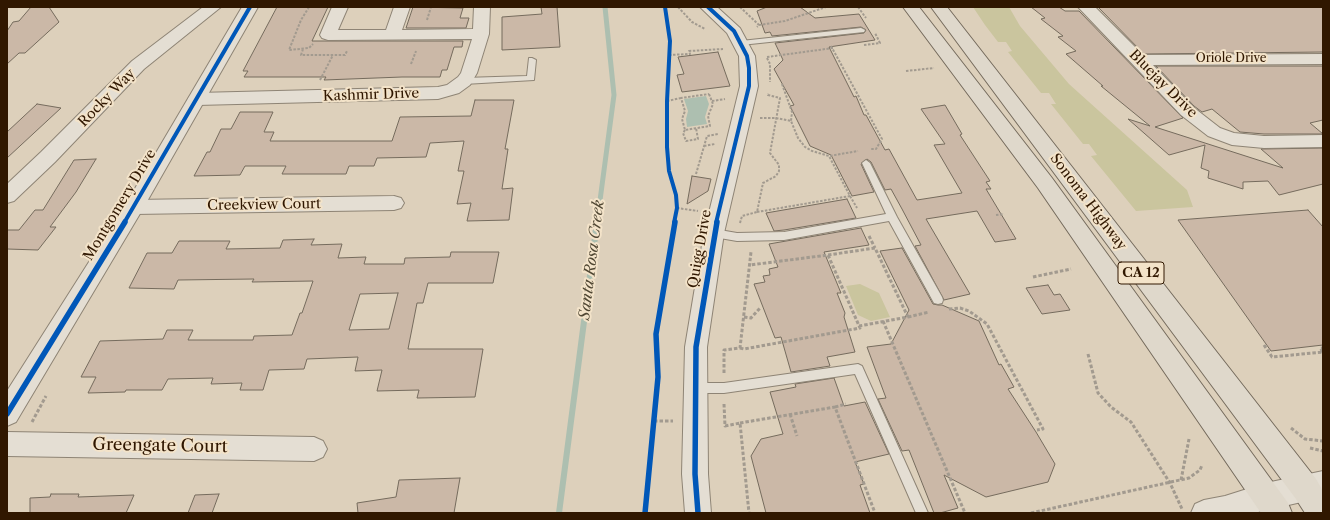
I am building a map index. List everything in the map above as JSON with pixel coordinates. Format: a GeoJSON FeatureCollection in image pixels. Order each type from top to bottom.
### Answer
{"type":"FeatureCollection","features":[{"type":"Feature","properties":{"kind":"main road","name":"Sonoma Highway"},"geometry":{"type":"LineString","coordinates":[[910,7],[1045,183],[1272,505]]}},
{"type":"Feature","properties":{"kind":"main road","name":"Sonoma Highway"},"geometry":{"type":"LineString","coordinates":[[939,7],[1314,486],[1321,513]]}},
{"type":"Feature","properties":{"kind":"street","name":"Rocky Way"},"geometry":{"type":"LineString","coordinates":[[7,196],[48,158],[138,65],[213,7]]}},
{"type":"Feature","properties":{"kind":"street","name":"Montgomery Drive"},"geometry":{"type":"LineString","coordinates":[[7,414],[134,207],[250,7]]}},
{"type":"Feature","properties":{"kind":"street"},"geometry":{"type":"LineString","coordinates":[[340,7],[328,34],[480,34]]}},
{"type":"Feature","properties":{"kind":"street"},"geometry":{"type":"LineString","coordinates":[[393,34],[402,7]]}},
{"type":"Feature","properties":{"kind":"street"},"geometry":{"type":"LineString","coordinates":[[464,81],[469,73],[480,34],[482,7]]}},
{"type":"Feature","properties":{"kind":"street","name":"Quigg Drive"},"geometry":{"type":"LineString","coordinates":[[698,513],[695,474],[696,347],[714,233],[749,86],[747,56],[733,48],[734,31],[708,7]]}},
{"type":"Feature","properties":{"kind":"street","name":"Bluejay Drive"},"geometry":{"type":"LineString","coordinates":[[1086,7],[1187,111],[1214,132],[1232,139],[1264,142],[1323,141]]}},
{"type":"Feature","properties":{"kind":"street","name":"Oriole Drive"},"geometry":{"type":"LineString","coordinates":[[1139,60],[1323,59]]}},
{"type":"Feature","properties":{"kind":"street","name":"Kashmir Drive"},"geometry":{"type":"LineString","coordinates":[[197,99],[438,93],[453,88],[464,81]]}},
{"type":"Feature","properties":{"kind":"street","name":"Creekview Court"},"geometry":{"type":"LineString","coordinates":[[134,207],[394,203]]}},
{"type":"Feature","properties":{"kind":"street","name":"Greengate Court"},"geometry":{"type":"LineString","coordinates":[[7,444],[314,449]]}},
{"type":"Feature","properties":{"kind":"street"},"geometry":{"type":"LineString","coordinates":[[1204,513],[1225,509],[1272,505],[1314,486]]}},
{"type":"Feature","properties":{"kind":"lane"},"geometry":{"type":"LineString","coordinates":[[733,48],[823,34],[861,30]]}},
{"type":"Feature","properties":{"kind":"lane"},"geometry":{"type":"LineString","coordinates":[[464,81],[531,78],[532,60]]}},
{"type":"Feature","properties":{"kind":"lane"},"geometry":{"type":"LineString","coordinates":[[866,163],[892,217],[938,300]]}},
{"type":"Feature","properties":{"kind":"lane"},"geometry":{"type":"LineString","coordinates":[[714,233],[737,237],[784,236],[892,217]]}},
{"type":"Feature","properties":{"kind":"lane"},"geometry":{"type":"LineString","coordinates":[[695,388],[724,388],[858,369],[922,513]]}},
{"type":"Feature","properties":{"kind":"path"},"geometry":{"type":"LineString","coordinates":[[309,7],[301,20],[289,50],[309,48],[328,34]]}},
{"type":"Feature","properties":{"kind":"path"},"geometry":{"type":"LineString","coordinates":[[812,7],[817,10]]}},
{"type":"Feature","properties":{"kind":"path"},"geometry":{"type":"LineString","coordinates":[[759,25],[786,21],[826,7]]}},
{"type":"Feature","properties":{"kind":"path"},"geometry":{"type":"LineString","coordinates":[[782,84],[792,112],[791,121],[798,138],[805,147],[812,151],[829,156],[876,149],[882,139],[823,34]]}},
{"type":"Feature","properties":{"kind":"path"},"geometry":{"type":"LineString","coordinates":[[669,63],[670,48]]}},
{"type":"Feature","properties":{"kind":"path"},"geometry":{"type":"LineString","coordinates":[[669,55],[690,54],[689,51],[733,48]]}},
{"type":"Feature","properties":{"kind":"path"},"geometry":{"type":"LineString","coordinates":[[767,57],[832,48]]}},
{"type":"Feature","properties":{"kind":"path"},"geometry":{"type":"LineString","coordinates":[[906,71],[934,68]]}},
{"type":"Feature","properties":{"kind":"path"},"geometry":{"type":"LineString","coordinates":[[667,93],[667,109]]}},
{"type":"Feature","properties":{"kind":"path"},"geometry":{"type":"LineString","coordinates":[[666,101],[709,94],[713,104],[708,116],[710,126],[685,130]]}},
{"type":"Feature","properties":{"kind":"path"},"geometry":{"type":"LineString","coordinates":[[780,98],[785,95]]}},
{"type":"Feature","properties":{"kind":"path"},"geometry":{"type":"LineString","coordinates":[[681,98],[685,112],[682,120],[685,130],[683,133],[686,141],[698,139],[696,128]]}},
{"type":"Feature","properties":{"kind":"path"},"geometry":{"type":"LineString","coordinates":[[757,212],[763,183],[776,176],[779,171],[779,165],[770,153],[776,118]]}},
{"type":"Feature","properties":{"kind":"path"},"geometry":{"type":"LineString","coordinates":[[741,119],[776,118],[791,121]]}},
{"type":"Feature","properties":{"kind":"path"},"geometry":{"type":"LineString","coordinates":[[696,174],[707,136],[719,134]]}},
{"type":"Feature","properties":{"kind":"path"},"geometry":{"type":"LineString","coordinates":[[858,151],[866,163]]}},
{"type":"Feature","properties":{"kind":"path"},"geometry":{"type":"LineString","coordinates":[[829,156],[858,211]]}},
{"type":"Feature","properties":{"kind":"path"},"geometry":{"type":"LineString","coordinates":[[740,226],[742,216],[757,212],[850,196]]}},
{"type":"Feature","properties":{"kind":"path"},"geometry":{"type":"LineString","coordinates":[[676,202],[676,216]]}},
{"type":"Feature","properties":{"kind":"path"},"geometry":{"type":"LineString","coordinates":[[677,208],[698,211]]}},
{"type":"Feature","properties":{"kind":"path"},"geometry":{"type":"LineString","coordinates":[[996,215],[1004,214]]}},
{"type":"Feature","properties":{"kind":"path"},"geometry":{"type":"LineString","coordinates":[[740,348],[744,349],[860,328],[859,326],[908,317],[866,230]]}},
{"type":"Feature","properties":{"kind":"path"},"geometry":{"type":"LineString","coordinates":[[750,266],[875,248]]}},
{"type":"Feature","properties":{"kind":"path"},"geometry":{"type":"LineString","coordinates":[[828,255],[859,326]]}},
{"type":"Feature","properties":{"kind":"path"},"geometry":{"type":"LineString","coordinates":[[1033,277],[1071,269]]}},
{"type":"Feature","properties":{"kind":"path"},"geometry":{"type":"LineString","coordinates":[[744,317],[750,318],[760,308]]}},
{"type":"Feature","properties":{"kind":"path"},"geometry":{"type":"LineString","coordinates":[[943,310],[960,308],[969,311],[987,324],[1043,429],[1037,430]]}},
{"type":"Feature","properties":{"kind":"path"},"geometry":{"type":"LineString","coordinates":[[883,321],[965,513]]}},
{"type":"Feature","properties":{"kind":"path"},"geometry":{"type":"LineString","coordinates":[[1264,345],[1272,357],[1323,352],[1320,348],[1323,348]]}},
{"type":"Feature","properties":{"kind":"path"},"geometry":{"type":"LineString","coordinates":[[1088,354],[1098,393],[1111,407],[1130,422],[1170,483],[1183,513]]}},
{"type":"Feature","properties":{"kind":"path"},"geometry":{"type":"LineString","coordinates":[[740,423],[846,404]]}},
{"type":"Feature","properties":{"kind":"path"},"geometry":{"type":"LineString","coordinates":[[835,407],[875,513]]}},
{"type":"Feature","properties":{"kind":"path"},"geometry":{"type":"LineString","coordinates":[[653,428],[655,413]]}},
{"type":"Feature","properties":{"kind":"path"},"geometry":{"type":"LineString","coordinates":[[790,414],[796,436]]}},
{"type":"Feature","properties":{"kind":"path"},"geometry":{"type":"LineString","coordinates":[[654,421],[677,422]]}},
{"type":"Feature","properties":{"kind":"path"},"geometry":{"type":"LineString","coordinates":[[717,425],[724,426]]}},
{"type":"Feature","properties":{"kind":"path"},"geometry":{"type":"LineString","coordinates":[[1288,425],[1305,439],[1323,441]]}},
{"type":"Feature","properties":{"kind":"path"},"geometry":{"type":"LineString","coordinates":[[1181,480],[1189,439]]}},
{"type":"Feature","properties":{"kind":"path"},"geometry":{"type":"LineString","coordinates":[[1310,448],[1323,451]]}},
{"type":"Feature","properties":{"kind":"path"},"geometry":{"type":"LineString","coordinates":[[1031,513],[1189,478],[1200,470],[1202,465]]}},
{"type":"Feature","properties":{"kind":"shaded area"},"geometry":{"type":"Polygon","coordinates":[[[973,7],[1009,7],[1020,26],[1069,84],[1187,190],[1193,207],[1136,211],[1091,156],[1097,155],[1089,144],[1083,144],[1051,104],[1056,104],[1049,93],[1041,93],[1008,52],[1012,51],[1006,42],[998,42],[973,7]]]}},
{"type":"Feature","properties":{"kind":"shaded area"},"geometry":{"type":"Polygon","coordinates":[[[706,96],[709,104],[705,117],[707,124],[687,127],[686,119],[688,111],[684,99],[706,96]]]}},
{"type":"Feature","properties":{"kind":"shaded area"},"geometry":{"type":"Polygon","coordinates":[[[860,284],[879,293],[890,317],[871,321],[858,315],[846,286],[860,284]]]}},
{"type":"Feature","properties":{"kind":"building"},"geometry":{"type":"Polygon","coordinates":[[[31,7],[49,7],[59,22],[25,53],[19,53],[7,64],[7,31],[13,22],[19,21],[31,7]]]}},
{"type":"Feature","properties":{"kind":"building"},"geometry":{"type":"Polygon","coordinates":[[[277,7],[328,7],[312,41],[463,41],[462,47],[454,47],[447,70],[442,70],[440,77],[324,80],[326,77],[244,77],[248,71],[243,71],[277,7]]]}},
{"type":"Feature","properties":{"kind":"building"},"geometry":{"type":"Polygon","coordinates":[[[413,7],[463,8],[460,18],[469,18],[466,28],[406,28],[413,7]]]}},
{"type":"Feature","properties":{"kind":"building"},"geometry":{"type":"Polygon","coordinates":[[[541,7],[557,7],[560,47],[502,50],[502,17],[542,14],[541,7]]]}},
{"type":"Feature","properties":{"kind":"building"},"geometry":{"type":"Polygon","coordinates":[[[767,7],[800,7],[815,18],[859,14],[875,40],[829,47],[854,97],[856,96],[864,115],[866,115],[885,150],[889,149],[917,200],[962,193],[934,145],[945,144],[921,109],[945,105],[962,134],[960,135],[990,181],[986,182],[991,189],[986,189],[1016,239],[995,242],[977,211],[926,219],[970,294],[944,300],[915,246],[921,245],[902,209],[891,189],[885,190],[871,162],[867,159],[861,164],[874,192],[852,196],[831,155],[810,146],[790,106],[794,105],[774,69],[783,60],[775,43],[864,33],[866,30],[861,27],[772,36],[770,32],[765,33],[757,11],[767,7]]]}},
{"type":"Feature","properties":{"kind":"building"},"geometry":{"type":"Polygon","coordinates":[[[1031,7],[1059,7],[1065,11],[1079,11],[1183,118],[1155,127],[1283,168],[1261,149],[1323,148],[1323,184],[1279,195],[1268,181],[1243,182],[1243,189],[1208,178],[1209,171],[1201,168],[1205,145],[1169,155],[1128,119],[1150,126],[1101,86],[1103,86],[1066,54],[1076,51],[1058,37],[1063,36],[1041,19],[1045,18],[1031,7]]]}},
{"type":"Feature","properties":{"kind":"building"},"geometry":{"type":"Polygon","coordinates":[[[1098,7],[1323,7],[1323,52],[1144,54],[1098,7]]]}},
{"type":"Feature","properties":{"kind":"building"},"geometry":{"type":"Polygon","coordinates":[[[718,52],[730,86],[682,92],[677,75],[684,74],[678,57],[718,52]]]}},
{"type":"Feature","properties":{"kind":"building"},"geometry":{"type":"Polygon","coordinates":[[[1156,66],[1323,66],[1323,120],[1310,123],[1323,134],[1264,134],[1240,132],[1212,109],[1202,112],[1194,106],[1156,66]]]}},
{"type":"Feature","properties":{"kind":"building"},"geometry":{"type":"Polygon","coordinates":[[[475,100],[514,100],[505,149],[508,149],[502,189],[513,188],[509,220],[467,221],[471,203],[457,204],[464,171],[458,171],[464,141],[430,143],[426,157],[377,158],[374,166],[349,166],[346,174],[282,174],[286,166],[245,166],[240,175],[194,176],[207,152],[210,152],[221,129],[231,129],[240,112],[273,112],[264,132],[274,132],[270,141],[392,141],[400,117],[471,116],[475,100]]]}},
{"type":"Feature","properties":{"kind":"building"},"geometry":{"type":"Polygon","coordinates":[[[37,104],[61,108],[7,158],[7,132],[37,104]]]}},
{"type":"Feature","properties":{"kind":"building"},"geometry":{"type":"Polygon","coordinates":[[[96,159],[76,192],[50,227],[56,227],[38,250],[7,249],[7,230],[19,230],[35,210],[43,210],[74,160],[96,159]]]}},
{"type":"Feature","properties":{"kind":"building"},"geometry":{"type":"Polygon","coordinates":[[[692,176],[711,179],[708,191],[687,204],[692,176]]]}},
{"type":"Feature","properties":{"kind":"building"},"geometry":{"type":"Polygon","coordinates":[[[847,199],[856,218],[774,231],[766,213],[847,199]]]}},
{"type":"Feature","properties":{"kind":"building"},"geometry":{"type":"Polygon","coordinates":[[[1308,210],[1323,227],[1323,345],[1271,351],[1178,220],[1308,210]]]}},
{"type":"Feature","properties":{"kind":"building"},"geometry":{"type":"Polygon","coordinates":[[[861,228],[869,245],[824,252],[841,293],[837,293],[845,313],[844,317],[855,352],[827,357],[830,366],[791,372],[781,337],[775,338],[754,284],[765,282],[763,276],[770,275],[769,269],[778,267],[769,244],[861,228]]]}},
{"type":"Feature","properties":{"kind":"building"},"geometry":{"type":"Polygon","coordinates":[[[314,239],[311,245],[342,244],[338,258],[366,257],[364,264],[404,264],[405,258],[450,257],[451,252],[499,252],[493,283],[428,283],[423,303],[417,303],[408,349],[483,349],[475,397],[417,398],[419,390],[377,391],[382,370],[355,371],[358,357],[307,359],[304,369],[269,370],[263,390],[240,390],[242,383],[211,384],[213,378],[168,379],[162,390],[126,390],[125,392],[88,393],[96,377],[81,377],[100,341],[163,339],[167,330],[193,330],[188,340],[253,340],[254,336],[292,335],[300,313],[302,313],[313,281],[252,282],[254,279],[178,280],[174,289],[129,288],[147,253],[172,253],[179,241],[230,241],[226,249],[280,248],[283,240],[314,239]],[[398,293],[360,294],[349,330],[389,329],[398,293]]]}},
{"type":"Feature","properties":{"kind":"building"},"geometry":{"type":"Polygon","coordinates":[[[902,248],[933,304],[942,305],[979,321],[999,365],[1001,364],[1014,387],[1008,389],[1055,464],[1048,482],[986,497],[944,475],[958,508],[940,513],[934,513],[909,450],[902,451],[878,399],[886,398],[867,347],[891,344],[909,310],[880,251],[902,248]]]}},
{"type":"Feature","properties":{"kind":"building"},"geometry":{"type":"Polygon","coordinates":[[[1048,285],[1054,295],[1060,294],[1070,310],[1042,314],[1026,288],[1048,285]]]}},
{"type":"Feature","properties":{"kind":"building"},"geometry":{"type":"Polygon","coordinates":[[[834,378],[844,406],[865,402],[889,454],[855,462],[864,484],[860,485],[870,513],[766,513],[751,456],[761,439],[783,434],[770,392],[796,387],[795,384],[834,378]]]}},
{"type":"Feature","properties":{"kind":"building"},"geometry":{"type":"Polygon","coordinates":[[[460,478],[454,513],[358,513],[357,503],[396,497],[399,480],[460,478]]]}},
{"type":"Feature","properties":{"kind":"building"},"geometry":{"type":"Polygon","coordinates":[[[51,494],[79,494],[78,497],[134,495],[126,513],[30,513],[30,498],[50,497],[51,494]]]}},
{"type":"Feature","properties":{"kind":"building"},"geometry":{"type":"Polygon","coordinates":[[[219,494],[212,513],[188,513],[195,495],[219,494]]]}},
{"type":"Feature","properties":{"kind":"waterway","name":"Santa Rosa Creek"},"geometry":{"type":"LineString","coordinates":[[597,223],[614,95],[605,7]]}},
{"type":"Feature","properties":{"kind":"waterway","name":"Santa Rosa Creek"},"geometry":{"type":"LineString","coordinates":[[559,513],[597,222]]}},
{"type":"Feature","properties":{"kind":"cycle path"},"geometry":{"type":"LineString","coordinates":[[7,414],[134,207],[250,7]]}},
{"type":"Feature","properties":{"kind":"cycle path"},"geometry":{"type":"LineString","coordinates":[[645,513],[658,377],[656,334],[677,208],[676,195],[669,171],[667,147],[667,101],[670,41],[665,7]]}},
{"type":"Feature","properties":{"kind":"cycle path"},"geometry":{"type":"LineString","coordinates":[[698,513],[695,474],[696,347],[714,233],[749,86],[747,56],[734,31],[708,7]]}}]}
